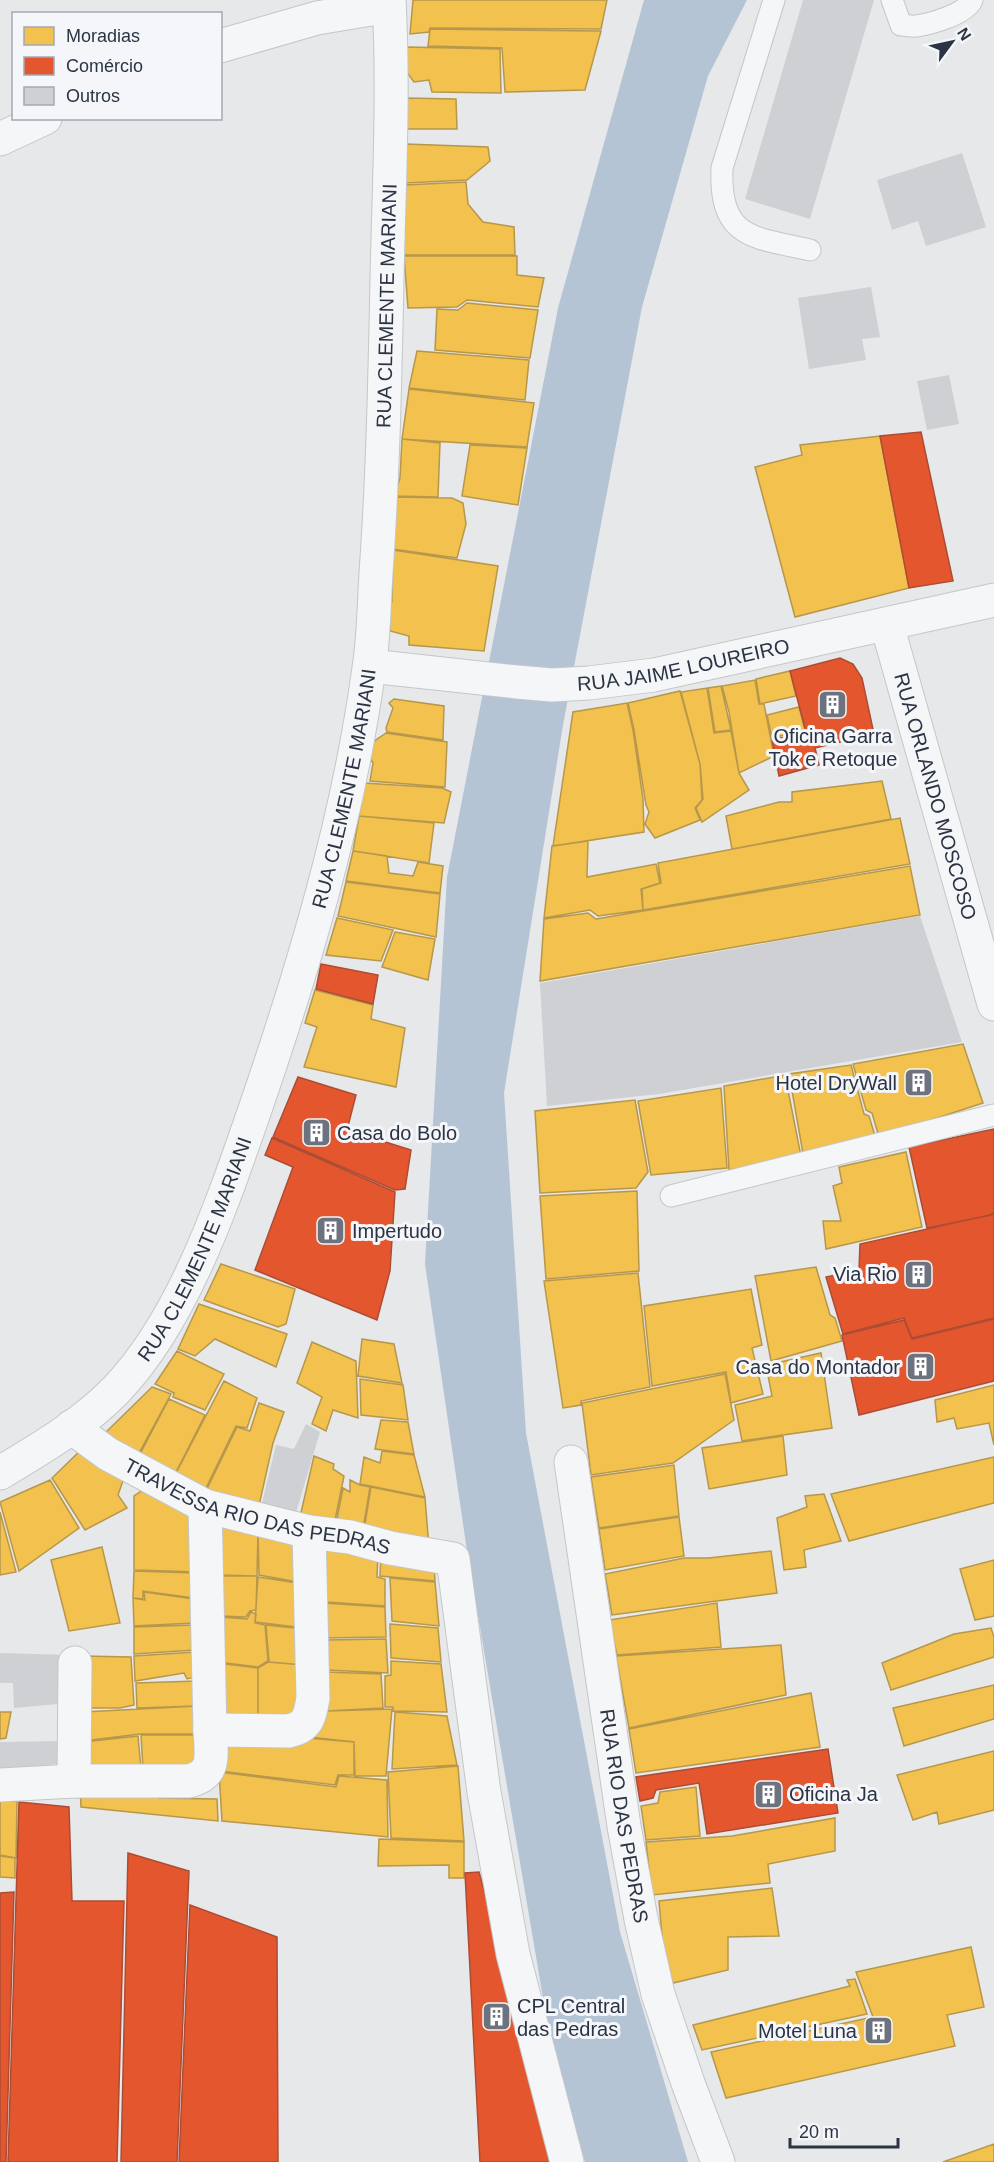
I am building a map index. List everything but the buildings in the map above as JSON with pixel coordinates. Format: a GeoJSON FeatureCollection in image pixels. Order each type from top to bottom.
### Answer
{"type":"FeatureCollection","features":[{"type":"Feature","properties":{"kind":"street"},"geometry":{"type":"LineString","coordinates":[[222,45],[317,18],[389,3]]}},
{"type":"Feature","properties":{"kind":"street","name":"RUA CLEMENTE MARIANI"},"geometry":{"type":"LineString","coordinates":[[0,1473],[71,1427],[116,1390],[153,1342],[185,1288],[236,1163],[314,926],[348,788],[370,666],[384,459],[390,87],[389,3]]}},
{"type":"Feature","properties":{"kind":"street"},"geometry":{"type":"LineString","coordinates":[[0,139],[41,120]]}},
{"type":"Feature","properties":{"kind":"street","name":"RUA JAIME LOUREIRO"},"geometry":{"type":"LineString","coordinates":[[370,666],[552,685],[589,683],[654,675],[994,600]]}},
{"type":"Feature","properties":{"kind":"street","name":"RUA ORLANDO MOSCOSO"},"geometry":{"type":"LineString","coordinates":[[887,625],[994,1004]]}},
{"type":"Feature","properties":{"kind":"street","name":"TRAVESSA RIO DAS PEDRAS"},"geometry":{"type":"LineString","coordinates":[[71,1427],[108,1454],[205,1506],[309,1532],[350,1537],[390,1548],[453,1559],[484,1792],[513,1954],[567,2162]]}},
{"type":"Feature","properties":{"kind":"street","name":"RUA RIO DAS PEDRAS"},"geometry":{"type":"LineString","coordinates":[[571,1462],[624,1826],[641,1919],[658,1994],[718,2162]]}},
{"type":"Feature","properties":{"kind":"street"},"geometry":{"type":"LineString","coordinates":[[0,1785],[74,1781],[188,1781],[198,1779],[208,1770],[211,1760],[205,1506]]}},
{"type":"Feature","properties":{"kind":"street"},"geometry":{"type":"LineString","coordinates":[[210,1730],[288,1731],[298,1729],[311,1713],[314,1698],[309,1532]]}},
{"type":"Feature","properties":{"kind":"street"},"geometry":{"type":"LineString","coordinates":[[74,1781],[75,1663]]}},
{"type":"Feature","properties":{"kind":"lane"},"geometry":{"type":"LineString","coordinates":[[774,0],[722,168],[721,190],[726,210],[736,227],[753,237],[810,250]]}},
{"type":"Feature","properties":{"kind":"lane"},"geometry":{"type":"LineString","coordinates":[[892,0],[902,25],[915,26],[960,13],[972,0]]}},
{"type":"Feature","properties":{"kind":"lane"},"geometry":{"type":"LineString","coordinates":[[671,1196],[994,1116]]}},
{"type":"Feature","properties":{"kind":"water"},"geometry":{"type":"Polygon","coordinates":[[[644,0],[747,0],[708,76],[642,307],[563,725],[504,1093],[526,1433],[620,1932],[688,2162],[585,2162],[549,2033],[467,1551],[425,1264],[447,877],[558,308],[644,0]]]}},
{"type":"Feature","properties":{"kind":"place","name":"Oficina Garra Tok e Retoque"},"geometry":{"type":"Point","coordinates":[833,705]}},
{"type":"Feature","properties":{"kind":"place","name":"Hotel DryWall"},"geometry":{"type":"Point","coordinates":[918,1083]}},
{"type":"Feature","properties":{"kind":"place","name":"Casa do Bolo"},"geometry":{"type":"Point","coordinates":[316,1133]}},
{"type":"Feature","properties":{"kind":"place","name":"Impertudo"},"geometry":{"type":"Point","coordinates":[331,1231]}},
{"type":"Feature","properties":{"kind":"place","name":"Via Rio"},"geometry":{"type":"Point","coordinates":[918,1274]}},
{"type":"Feature","properties":{"kind":"place","name":"Casa do Montador"},"geometry":{"type":"Point","coordinates":[921,1367]}},
{"type":"Feature","properties":{"kind":"place","name":"Oficina Ja"},"geometry":{"type":"Point","coordinates":[768,1794]}},
{"type":"Feature","properties":{"kind":"place","name":"CPL Central das Pedras"},"geometry":{"type":"Point","coordinates":[496,2017]}},
{"type":"Feature","properties":{"kind":"place","name":"Motel Luna"},"geometry":{"type":"Point","coordinates":[878,2031]}}]}
